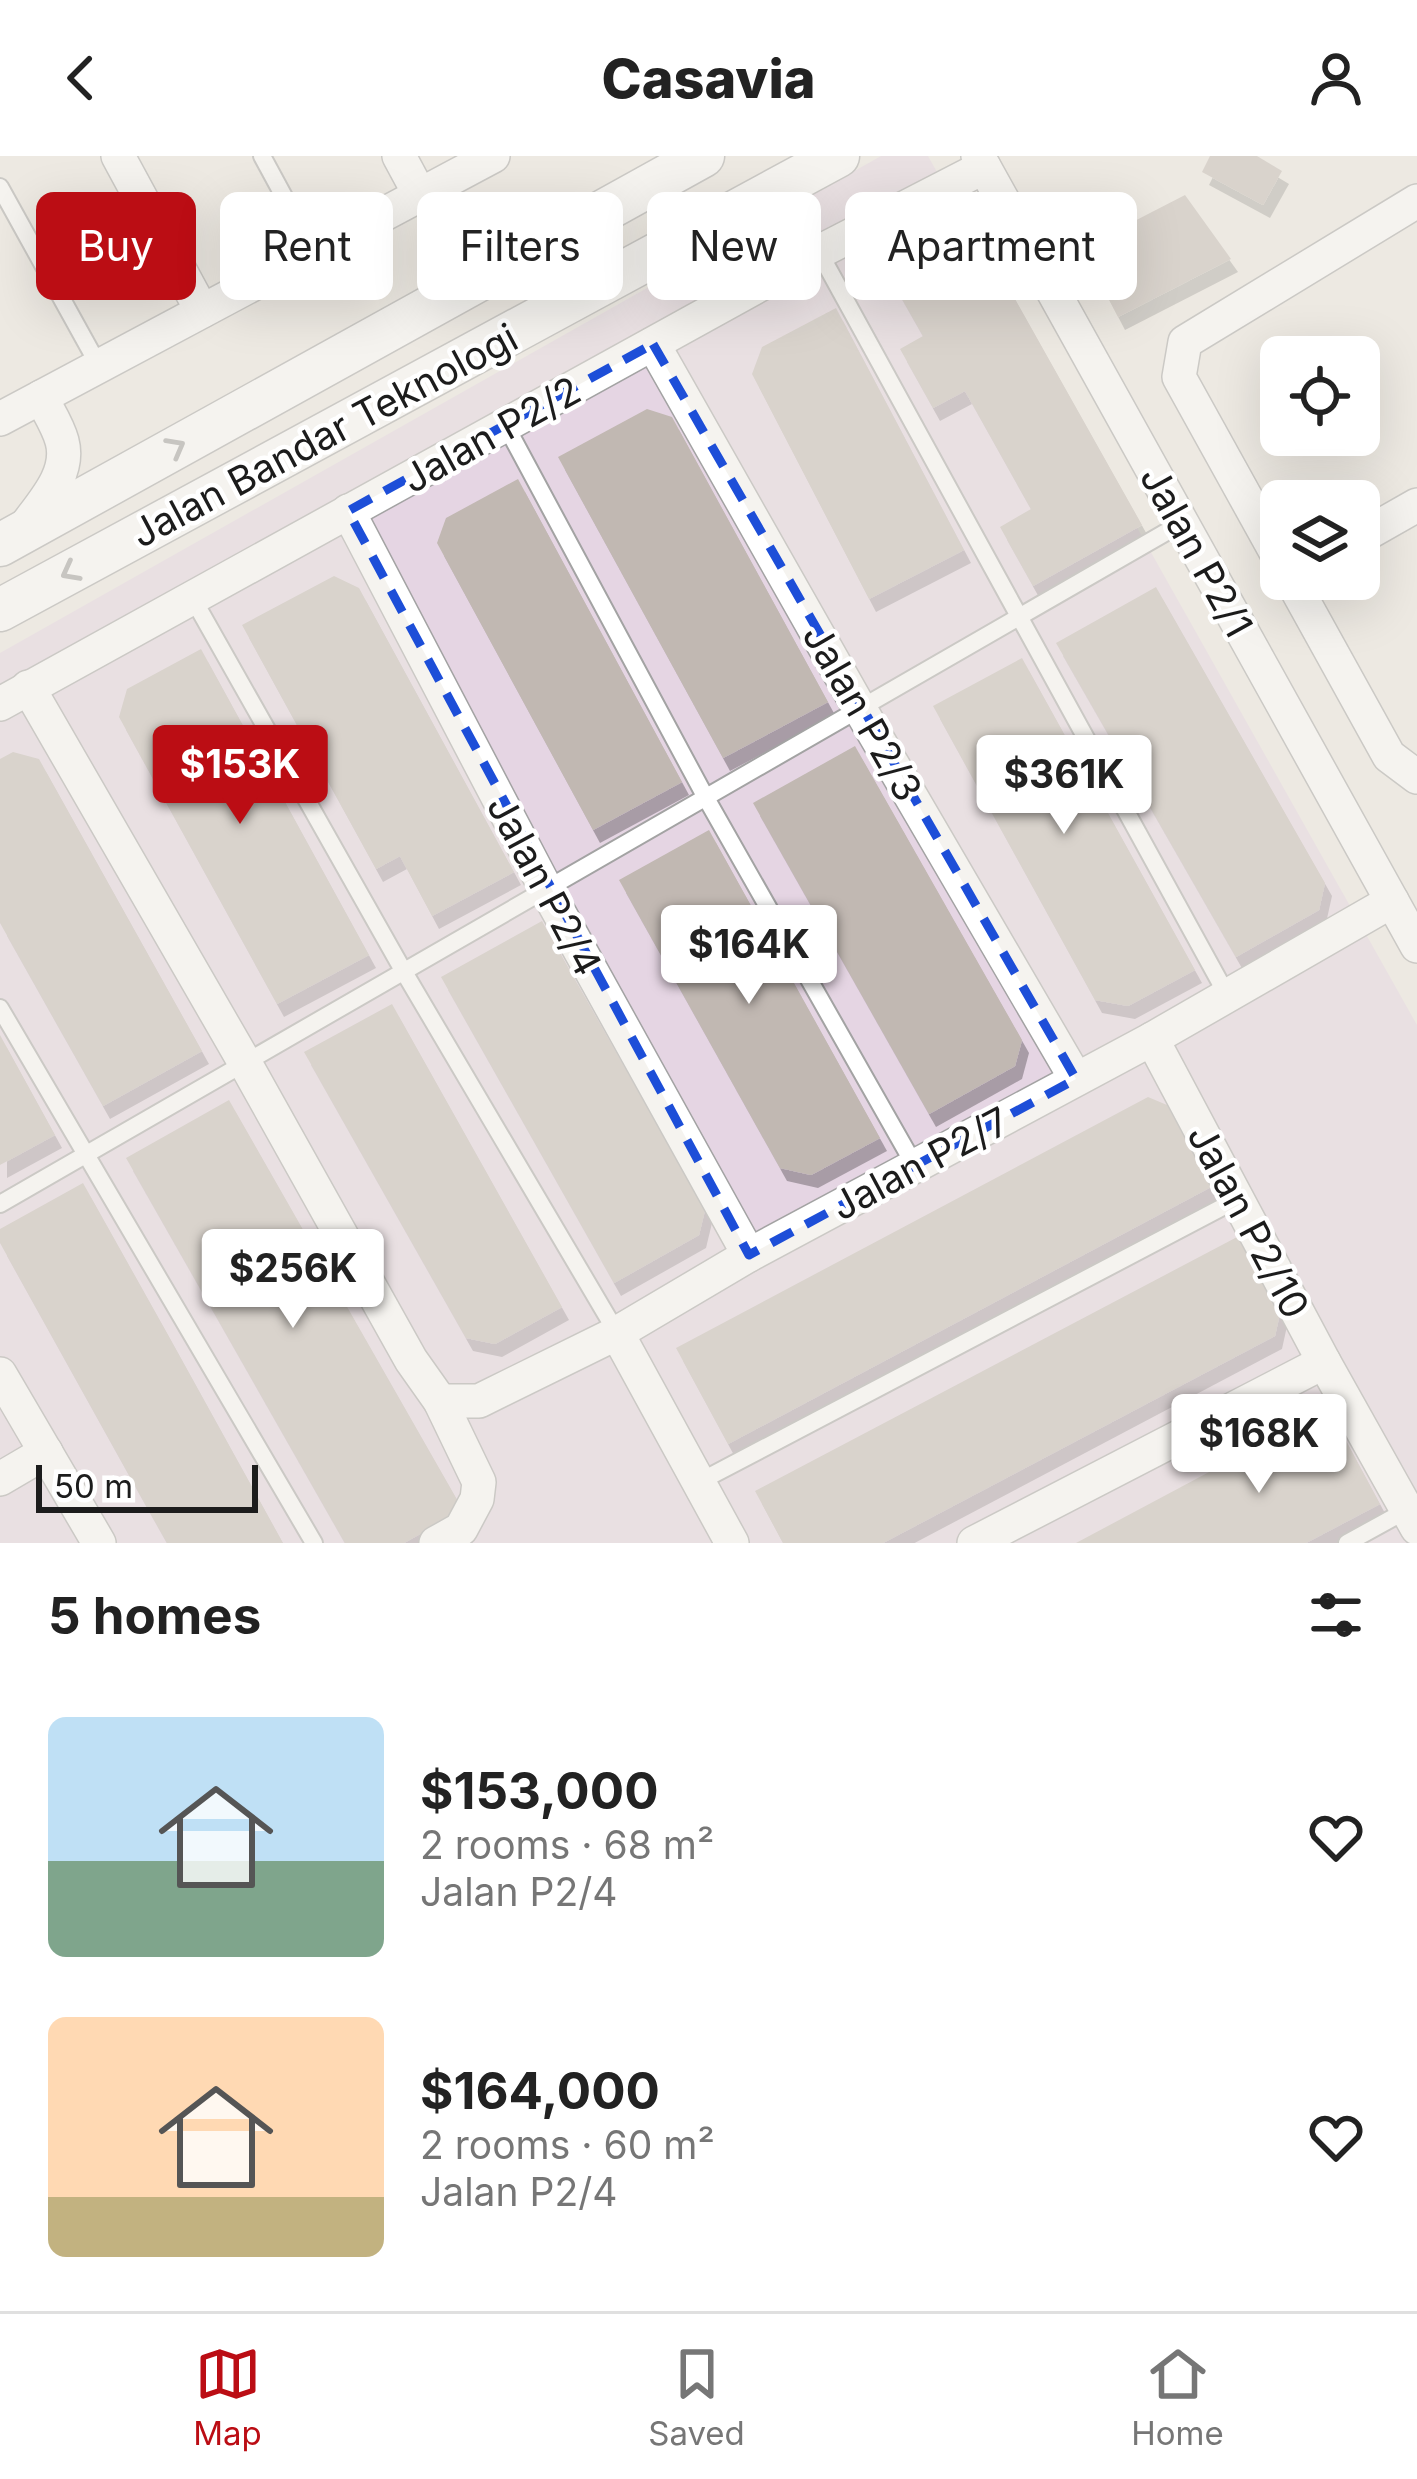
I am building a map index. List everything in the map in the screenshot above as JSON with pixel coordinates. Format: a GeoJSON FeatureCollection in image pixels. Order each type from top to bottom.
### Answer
{"type":"FeatureCollection","features":[{"type":"Feature","properties":{"kind":"street"},"geometry":{"type":"LineString","coordinates":[[118,156],[202,311]]}},
{"type":"Feature","properties":{"kind":"street"},"geometry":{"type":"LineString","coordinates":[[399,156],[418,192]]}},
{"type":"Feature","properties":{"kind":"street"},"geometry":{"type":"LineString","coordinates":[[426,192],[494,156]]}},
{"type":"Feature","properties":{"kind":"street","name":"Jalan Bandar Teknologi"},"geometry":{"type":"LineString","coordinates":[[10,539],[703,156]]}},
{"type":"Feature","properties":{"kind":"street","name":"Jalan Bandar Teknologi"},"geometry":{"type":"LineString","coordinates":[[0,610],[838,156]]}},
{"type":"Feature","properties":{"kind":"street","name":"Jalan P2/2"},"geometry":{"type":"LineString","coordinates":[[821,251],[981,162]]}},
{"type":"Feature","properties":{"kind":"street","name":"Jalan P2/1"},"geometry":{"type":"LineString","coordinates":[[981,162],[1417,946]]}},
{"type":"Feature","properties":{"kind":"street"},"geometry":{"type":"LineString","coordinates":[[1260,523],[1179,377],[1185,342],[1417,201]]}},
{"type":"Feature","properties":{"kind":"street"},"geometry":{"type":"LineString","coordinates":[[0,419],[223,300]]}},
{"type":"Feature","properties":{"kind":"street","name":"Jalan P2/2"},"geometry":{"type":"LineString","coordinates":[[14,696],[732,300]]}},
{"type":"Feature","properties":{"kind":"street","name":"Jalan P2/3"},"geometry":{"type":"LineString","coordinates":[[653,344],[1076,1079]]}},
{"type":"Feature","properties":{"kind":"street"},"geometry":{"type":"LineString","coordinates":[[10,539],[54,486],[64,465],[63,442],[41,397]]}},
{"type":"Feature","properties":{"kind":"street"},"geometry":{"type":"LineString","coordinates":[[1380,526],[1417,506]]}},
{"type":"Feature","properties":{"kind":"street","name":"Jalan P2/4"},"geometry":{"type":"LineString","coordinates":[[348,512],[546,890],[749,1256]]}},
{"type":"Feature","properties":{"kind":"street"},"geometry":{"type":"LineString","coordinates":[[1303,600],[1389,756],[1417,777]]}},
{"type":"Feature","properties":{"kind":"street"},"geometry":{"type":"LineString","coordinates":[[14,696],[245,1064],[411,1360],[440,1401],[479,1482],[477,1499],[461,1529],[436,1543]]}},
{"type":"Feature","properties":{"kind":"street","name":"Jalan P2/7"},"geometry":{"type":"LineString","coordinates":[[440,1401],[479,1401],[617,1333],[749,1256],[1152,1039],[1392,901]]}},
{"type":"Feature","properties":{"kind":"street","name":"Jalan P2/10"},"geometry":{"type":"LineString","coordinates":[[1152,1039],[1412,1519]]}},
{"type":"Feature","properties":{"kind":"street"},"geometry":{"type":"LineString","coordinates":[[617,1333],[732,1543]]}},
{"type":"Feature","properties":{"kind":"street"},"geometry":{"type":"LineString","coordinates":[[974,1543],[1324,1362]]}},
{"type":"Feature","properties":{"kind":"street"},"geometry":{"type":"LineString","coordinates":[[0,1374],[99,1543]]}},
{"type":"Feature","properties":{"kind":"street"},"geometry":{"type":"LineString","coordinates":[[0,1479],[46,1453]]}},
{"type":"Feature","properties":{"kind":"lane"},"geometry":{"type":"LineString","coordinates":[[262,156],[282,192]]}},
{"type":"Feature","properties":{"kind":"lane"},"geometry":{"type":"LineString","coordinates":[[0,188],[99,366]]}},
{"type":"Feature","properties":{"kind":"lane"},"geometry":{"type":"LineString","coordinates":[[821,256],[1227,994]]}},
{"type":"Feature","properties":{"kind":"lane"},"geometry":{"type":"LineString","coordinates":[[506,426],[706,798],[915,1166]]}},
{"type":"Feature","properties":{"kind":"lane"},"geometry":{"type":"LineString","coordinates":[[0,1204],[1182,523]]}},
{"type":"Feature","properties":{"kind":"lane"},"geometry":{"type":"LineString","coordinates":[[192,598],[404,972],[617,1333]]}},
{"type":"Feature","properties":{"kind":"lane"},"geometry":{"type":"LineString","coordinates":[[0,1009],[314,1543]]}},
{"type":"Feature","properties":{"kind":"lane"},"geometry":{"type":"LineString","coordinates":[[699,1482],[1238,1199]]}},
{"type":"Feature","properties":{"kind":"lane"},"geometry":{"type":"LineString","coordinates":[[1347,1543],[1412,1519]]}},
{"type":"Feature","properties":{"kind":"highlighted area"},"geometry":{"type":"Polygon","coordinates":[[[653,344],[1076,1079],[749,1255],[348,511],[653,344]]]}},
{"type":"Feature","properties":{"kind":"shaded area"},"geometry":{"type":"Polygon","coordinates":[[[881,156],[928,156],[948,192],[845,192],[845,300],[1009,300],[1417,1025],[1417,1543],[0,1543],[0,653],[647,288],[647,300],[821,300],[821,192],[817,192],[881,156]]]}},
{"type":"Feature","properties":{"kind":"building"},"geometry":{"type":"Polygon","coordinates":[[[1210,156],[1257,156],[1282,171],[1263,205],[1202,172],[1210,156]]]}},
{"type":"Feature","properties":{"kind":"building"},"geometry":{"type":"Polygon","coordinates":[[[1185,195],[1231,259],[1118,317],[1109,300],[1137,300],[1137,220],[1185,195]]]}},
{"type":"Feature","properties":{"kind":"building"},"geometry":{"type":"Polygon","coordinates":[[[903,300],[1016,300],[1142,525],[1033,586],[1000,527],[1031,509],[965,391],[933,408],[900,349],[923,336],[903,300]]]}},
{"type":"Feature","properties":{"kind":"building"},"geometry":{"type":"Polygon","coordinates":[[[836,308],[964,550],[869,599],[752,374],[762,347],[836,308]]]}},
{"type":"Feature","properties":{"kind":"building"},"geometry":{"type":"Polygon","coordinates":[[[647,409],[672,417],[828,702],[723,758],[558,457],[647,409]]]}},
{"type":"Feature","properties":{"kind":"building"},"geometry":{"type":"Polygon","coordinates":[[[518,479],[682,782],[593,830],[437,543],[446,518],[518,479]]]}},
{"type":"Feature","properties":{"kind":"building"},"geometry":{"type":"Polygon","coordinates":[[[334,576],[359,588],[514,872],[432,916],[400,856],[376,869],[242,625],[334,576]]]}},
{"type":"Feature","properties":{"kind":"building"},"geometry":{"type":"Polygon","coordinates":[[[1156,587],[1325,883],[1319,910],[1236,957],[1056,643],[1156,587]]]}},
{"type":"Feature","properties":{"kind":"building"},"geometry":{"type":"Polygon","coordinates":[[[201,649],[369,955],[277,1004],[119,717],[127,689],[201,649]]]}},
{"type":"Feature","properties":{"kind":"building"},"geometry":{"type":"Polygon","coordinates":[[[1022,658],[1195,970],[1128,1006],[1095,1000],[933,706],[1022,658]]]}},
{"type":"Feature","properties":{"kind":"building"},"geometry":{"type":"Polygon","coordinates":[[[855,746],[1022,1040],[1015,1066],[929,1114],[753,803],[855,746]]]}},
{"type":"Feature","properties":{"kind":"building"},"geometry":{"type":"Polygon","coordinates":[[[13,752],[39,759],[202,1051],[103,1106],[0,923],[0,759],[13,752]]]}},
{"type":"Feature","properties":{"kind":"building"},"geometry":{"type":"Polygon","coordinates":[[[709,830],[880,1138],[811,1175],[780,1168],[619,880],[709,830]]]}},
{"type":"Feature","properties":{"kind":"building"},"geometry":{"type":"Polygon","coordinates":[[[542,921],[705,1210],[699,1235],[614,1283],[441,977],[542,921]]]}},
{"type":"Feature","properties":{"kind":"building"},"geometry":{"type":"Polygon","coordinates":[[[392,1004],[562,1307],[495,1344],[466,1338],[304,1052],[392,1004]]]}},
{"type":"Feature","properties":{"kind":"building"},"geometry":{"type":"Polygon","coordinates":[[[0,1035],[55,1135],[0,1165],[0,1035]]]}},
{"type":"Feature","properties":{"kind":"building"},"geometry":{"type":"Polygon","coordinates":[[[1148,1097],[1167,1105],[1211,1187],[728,1444],[676,1348],[1148,1097]]]}},
{"type":"Feature","properties":{"kind":"building"},"geometry":{"type":"Polygon","coordinates":[[[229,1100],[463,1510],[404,1543],[345,1543],[126,1158],[229,1100]]]}},
{"type":"Feature","properties":{"kind":"building"},"geometry":{"type":"Polygon","coordinates":[[[83,1183],[283,1543],[167,1543],[0,1243],[0,1229],[83,1183]]]}},
{"type":"Feature","properties":{"kind":"building"},"geometry":{"type":"Polygon","coordinates":[[[1239,1236],[1280,1313],[1275,1336],[883,1543],[783,1543],[755,1491],[1239,1236]]]}},
{"type":"Feature","properties":{"kind":"building"},"geometry":{"type":"Polygon","coordinates":[[[1314,1416],[1338,1426],[1380,1504],[1306,1543],[1076,1543],[1314,1416]]]}}]}
